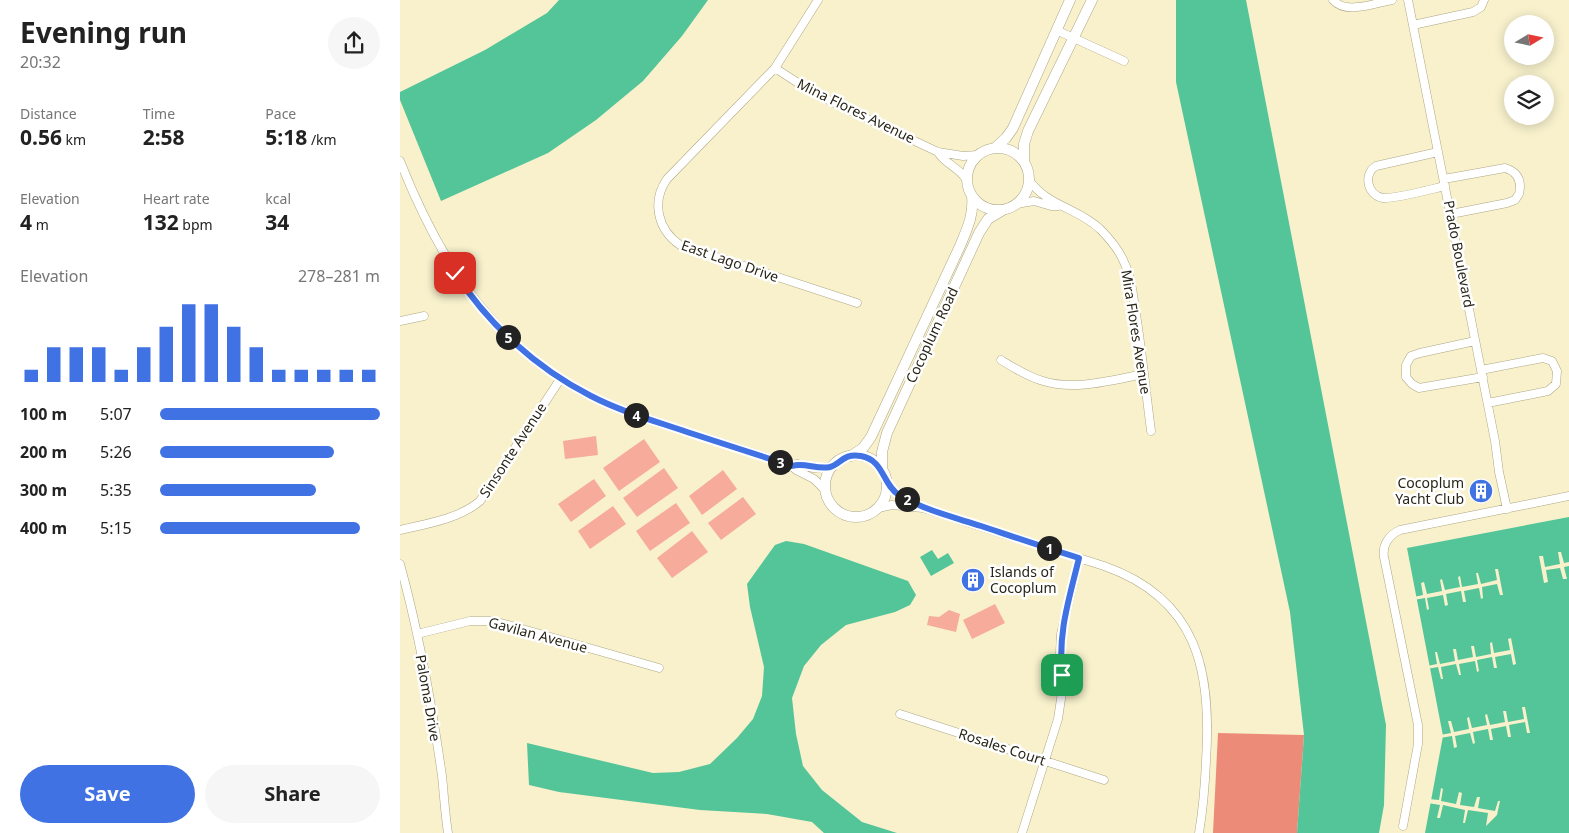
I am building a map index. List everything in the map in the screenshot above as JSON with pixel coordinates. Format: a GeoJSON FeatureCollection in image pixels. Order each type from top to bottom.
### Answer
{"type":"FeatureCollection","features":[{"type":"Feature","properties":{"kind":"street","name":"East Lago Drive"},"geometry":{"type":"LineString","coordinates":[[818,0],[775,68],[667,179],[660,190],[658,203],[661,223],[668,235],[688,249],[858,303]]}},
{"type":"Feature","properties":{"kind":"street"},"geometry":{"type":"LineString","coordinates":[[966,180],[968,170],[978,155],[996,147],[1013,128],[1070,0]]}},
{"type":"Feature","properties":{"kind":"street"},"geometry":{"type":"LineString","coordinates":[[1024,162],[1024,144],[1028,131],[1092,0]]}},
{"type":"Feature","properties":{"kind":"street"},"geometry":{"type":"LineString","coordinates":[[1334,0],[1339,6],[1347,8],[1392,0]]}},
{"type":"Feature","properties":{"kind":"street","name":"Prado Boulevard"},"geometry":{"type":"LineString","coordinates":[[1408,0],[1476,341],[1507,509]]}},
{"type":"Feature","properties":{"kind":"street"},"geometry":{"type":"LineString","coordinates":[[1413,25],[1474,12],[1481,7],[1484,0]]}},
{"type":"Feature","properties":{"kind":"street"},"geometry":{"type":"LineString","coordinates":[[1056,30],[1124,61]]}},
{"type":"Feature","properties":{"kind":"street","name":"Mina Flores Avenue"},"geometry":{"type":"LineString","coordinates":[[775,68],[826,99],[938,152]]}},
{"type":"Feature","properties":{"kind":"street"},"geometry":{"type":"LineString","coordinates":[[996,147],[1012,150],[1024,162],[1028,170],[1029,180],[1027,189],[1023,197],[1016,204]]}},
{"type":"Feature","properties":{"kind":"street"},"geometry":{"type":"LineString","coordinates":[[938,152],[963,156],[978,155]]}},
{"type":"Feature","properties":{"kind":"street"},"geometry":{"type":"LineString","coordinates":[[938,152],[942,159],[958,169],[966,180]]}},
{"type":"Feature","properties":{"kind":"street"},"geometry":{"type":"LineString","coordinates":[[1438,152],[1376,166],[1372,168],[1368,175],[1369,185],[1373,193],[1384,198],[1505,168],[1514,172],[1520,182],[1519,194],[1511,201],[1451,214]]}},
{"type":"Feature","properties":{"kind":"street"},"geometry":{"type":"LineString","coordinates":[[400,161],[434,235],[466,290],[503,333],[527,353],[561,378],[592,396],[629,413],[792,466],[814,479],[825,490]]}},
{"type":"Feature","properties":{"kind":"street","name":"Cocoplum Road"},"geometry":{"type":"LineString","coordinates":[[851,456],[863,448],[871,437],[960,246],[971,218],[973,207],[972,196],[966,180]]}},
{"type":"Feature","properties":{"kind":"street"},"geometry":{"type":"LineString","coordinates":[[1029,180],[1037,191],[1058,206]]}},
{"type":"Feature","properties":{"kind":"street"},"geometry":{"type":"LineString","coordinates":[[972,196],[985,207],[1003,210]]}},
{"type":"Feature","properties":{"kind":"street"},"geometry":{"type":"LineString","coordinates":[[1016,204],[1034,201],[1058,206]]}},
{"type":"Feature","properties":{"kind":"street","name":"Cocoplum Road"},"geometry":{"type":"LineString","coordinates":[[882,470],[882,452],[887,433],[979,233],[988,219],[1016,204]]}},
{"type":"Feature","properties":{"kind":"street","name":"Mira Flores Avenue"},"geometry":{"type":"LineString","coordinates":[[1058,206],[1086,219],[1098,228],[1113,244],[1124,262],[1132,288],[1151,431]]}},
{"type":"Feature","properties":{"kind":"street"},"geometry":{"type":"LineString","coordinates":[[400,321],[424,316]]}},
{"type":"Feature","properties":{"kind":"street"},"geometry":{"type":"LineString","coordinates":[[1476,341],[1415,354],[1407,362],[1405,373],[1408,381],[1419,388],[1543,358],[1552,361],[1557,372],[1556,384],[1548,391],[1488,403]]}},
{"type":"Feature","properties":{"kind":"street"},"geometry":{"type":"LineString","coordinates":[[1001,360],[1034,378],[1061,385],[1088,384],[1144,374]]}},
{"type":"Feature","properties":{"kind":"street","name":"Sinsonte Avenue"},"geometry":{"type":"LineString","coordinates":[[400,530],[452,516],[480,501],[561,378]]}},
{"type":"Feature","properties":{"kind":"street"},"geometry":{"type":"LineString","coordinates":[[851,456],[869,458],[882,470],[886,483],[886,492],[878,508],[870,514],[861,517],[841,514],[828,500],[825,490],[825,482],[832,467],[851,456]]}},
{"type":"Feature","properties":{"kind":"street"},"geometry":{"type":"LineString","coordinates":[[792,466],[798,464],[814,468],[832,467]]}},
{"type":"Feature","properties":{"kind":"street"},"geometry":{"type":"LineString","coordinates":[[886,483],[898,494],[918,503],[923,508]]}},
{"type":"Feature","properties":{"kind":"street"},"geometry":{"type":"LineString","coordinates":[[1403,826],[1418,744],[1418,725],[1384,557],[1385,547],[1390,536],[1400,530],[1569,496]]}},
{"type":"Feature","properties":{"kind":"street"},"geometry":{"type":"LineString","coordinates":[[878,508],[892,505],[923,508],[1126,575],[1156,594],[1180,619],[1193,643],[1203,673],[1208,713],[1204,792],[1198,833]]}},
{"type":"Feature","properties":{"kind":"street"},"geometry":{"type":"LineString","coordinates":[[1022,833],[1059,710],[1062,692],[1061,634],[1079,558]]}},
{"type":"Feature","properties":{"kind":"street","name":"Paloma Drive"},"geometry":{"type":"LineString","coordinates":[[400,564],[430,699],[442,777],[448,833]]}},
{"type":"Feature","properties":{"kind":"street","name":"Gavilan Avenue"},"geometry":{"type":"LineString","coordinates":[[417,634],[470,621],[494,621],[659,668]]}},
{"type":"Feature","properties":{"kind":"street","name":"Rosales Court"},"geometry":{"type":"LineString","coordinates":[[900,714],[1104,780]]}},
{"type":"Feature","properties":{"kind":"shaded area"},"geometry":{"type":"Polygon","coordinates":[[[559,0],[708,0],[682,36],[643,81],[596,120],[548,153],[441,201],[400,100],[400,92],[485,50],[547,13],[559,0]]]}},
{"type":"Feature","properties":{"kind":"shaded area"},"geometry":{"type":"Polygon","coordinates":[[[1176,0],[1246,0],[1386,725],[1384,805],[1379,833],[1297,833],[1304,735],[1290,612],[1176,82],[1176,0]]]}},
{"type":"Feature","properties":{"kind":"shaded area"},"geometry":{"type":"Polygon","coordinates":[[[596,436],[598,455],[565,459],[563,441],[596,436]]]}},
{"type":"Feature","properties":{"kind":"shaded area"},"geometry":{"type":"Polygon","coordinates":[[[644,439],[660,462],[619,491],[603,468],[644,439]]]}},
{"type":"Feature","properties":{"kind":"shaded area"},"geometry":{"type":"Polygon","coordinates":[[[664,468],[678,488],[637,517],[623,498],[664,468]]]}},
{"type":"Feature","properties":{"kind":"shaded area"},"geometry":{"type":"Polygon","coordinates":[[[723,470],[737,489],[702,515],[689,496],[723,470]]]}},
{"type":"Feature","properties":{"kind":"shaded area"},"geometry":{"type":"Polygon","coordinates":[[[594,479],[606,496],[571,522],[558,504],[594,479]]]}},
{"type":"Feature","properties":{"kind":"shaded area"},"geometry":{"type":"Polygon","coordinates":[[[743,497],[756,514],[721,540],[708,523],[743,497]]]}},
{"type":"Feature","properties":{"kind":"shaded area"},"geometry":{"type":"Polygon","coordinates":[[[676,503],[690,523],[650,551],[636,531],[676,503]]]}},
{"type":"Feature","properties":{"kind":"shaded area"},"geometry":{"type":"Polygon","coordinates":[[[613,506],[626,524],[590,549],[578,531],[613,506]]]}},
{"type":"Feature","properties":{"kind":"shaded area"},"geometry":{"type":"Polygon","coordinates":[[[1569,517],[1569,833],[1425,833],[1443,736],[1407,548],[1569,517]]]}},
{"type":"Feature","properties":{"kind":"shaded area"},"geometry":{"type":"Polygon","coordinates":[[[692,531],[708,552],[672,578],[657,558],[692,531]]]}},
{"type":"Feature","properties":{"kind":"shaded area"},"geometry":{"type":"Polygon","coordinates":[[[786,541],[804,544],[908,581],[916,595],[910,605],[895,612],[846,625],[821,645],[804,666],[792,698],[796,734],[803,766],[822,790],[862,822],[897,833],[824,833],[812,822],[767,814],[700,810],[559,792],[529,785],[527,743],[653,773],[679,772],[710,764],[737,738],[753,719],[762,696],[764,667],[750,607],[747,584],[775,545],[786,541]]]}},
{"type":"Feature","properties":{"kind":"shaded area"},"geometry":{"type":"Polygon","coordinates":[[[932,550],[938,559],[948,553],[954,563],[931,576],[920,557],[932,550]]]}},
{"type":"Feature","properties":{"kind":"shaded area"},"geometry":{"type":"Polygon","coordinates":[[[995,604],[1005,623],[972,639],[963,620],[995,604]]]}},
{"type":"Feature","properties":{"kind":"shaded area"},"geometry":{"type":"Polygon","coordinates":[[[949,610],[960,614],[956,632],[927,625],[929,616],[939,617],[949,610]]]}},
{"type":"Feature","properties":{"kind":"shaded area"},"geometry":{"type":"Polygon","coordinates":[[[1218,733],[1304,735],[1297,833],[1213,833],[1218,733]]]}},
{"type":"Feature","properties":{"kind":"pier"},"geometry":{"type":"Polygon","coordinates":[[[1558,552],[1561,552],[1564,563],[1569,562],[1569,566],[1564,567],[1567,579],[1563,579],[1560,568],[1546,570],[1548,582],[1544,583],[1539,556],[1543,556],[1545,567],[1560,564],[1558,552]]]}},
{"type":"Feature","properties":{"kind":"pier"},"geometry":{"type":"Polygon","coordinates":[[[1495,569],[1498,569],[1503,595],[1500,595],[1497,584],[1482,587],[1483,598],[1481,599],[1479,588],[1464,591],[1466,602],[1463,602],[1461,591],[1446,594],[1448,605],[1445,606],[1443,595],[1427,598],[1429,609],[1427,610],[1425,598],[1414,600],[1414,597],[1423,595],[1421,583],[1424,582],[1427,594],[1442,591],[1440,580],[1442,579],[1445,590],[1460,587],[1458,577],[1460,576],[1462,587],[1478,584],[1476,573],[1478,573],[1481,584],[1497,580],[1495,569]]]}},
{"type":"Feature","properties":{"kind":"pier"},"geometry":{"type":"Polygon","coordinates":[[[1511,638],[1516,664],[1513,665],[1511,654],[1495,657],[1497,668],[1494,668],[1492,657],[1477,660],[1479,671],[1477,672],[1475,661],[1459,664],[1461,675],[1459,675],[1456,664],[1441,667],[1443,679],[1441,679],[1438,667],[1427,669],[1427,666],[1437,664],[1435,652],[1437,652],[1440,664],[1455,661],[1453,649],[1456,649],[1458,660],[1473,657],[1471,646],[1474,646],[1476,657],[1491,654],[1490,643],[1492,642],[1494,653],[1510,650],[1508,639],[1511,638]]]}},
{"type":"Feature","properties":{"kind":"pier"},"geometry":{"type":"Polygon","coordinates":[[[1522,707],[1525,707],[1530,733],[1527,733],[1525,722],[1509,725],[1511,737],[1508,737],[1506,726],[1491,729],[1493,740],[1490,740],[1488,729],[1473,732],[1475,743],[1473,744],[1470,733],[1455,736],[1457,747],[1454,748],[1452,736],[1440,738],[1440,735],[1451,733],[1448,721],[1451,721],[1454,732],[1469,729],[1467,718],[1469,717],[1472,728],[1487,725],[1485,715],[1487,714],[1490,725],[1505,722],[1503,711],[1506,711],[1508,722],[1524,719],[1522,707]]]}},
{"type":"Feature","properties":{"kind":"pier"},"geometry":{"type":"Polygon","coordinates":[[[1441,788],[1443,789],[1441,801],[1456,804],[1459,792],[1462,793],[1460,805],[1474,807],[1477,797],[1480,797],[1478,808],[1495,811],[1498,801],[1500,801],[1497,815],[1486,826],[1488,813],[1468,810],[1465,823],[1463,823],[1465,810],[1443,805],[1440,818],[1437,818],[1440,805],[1428,803],[1429,799],[1439,800],[1441,788]]]}},
{"type":"Feature","properties":{"kind":"place","name":"Cocoplum Yacht Club"},"geometry":{"type":"Point","coordinates":[1481,491]}},
{"type":"Feature","properties":{"kind":"place","name":"Islands of Cocoplum"},"geometry":{"type":"Point","coordinates":[973,580]}},
{"type":"Feature","properties":{"kind":"route"},"geometry":{"type":"LineString","coordinates":[[455,273],[478,305],[513,342],[550,371],[580,390],[606,403],[629,413],[792,466],[798,464],[814,468],[832,467],[844,458],[851,456],[869,458],[882,470],[886,483],[894,491],[918,503],[923,508],[1079,558],[1061,634],[1062,675]]}}]}
